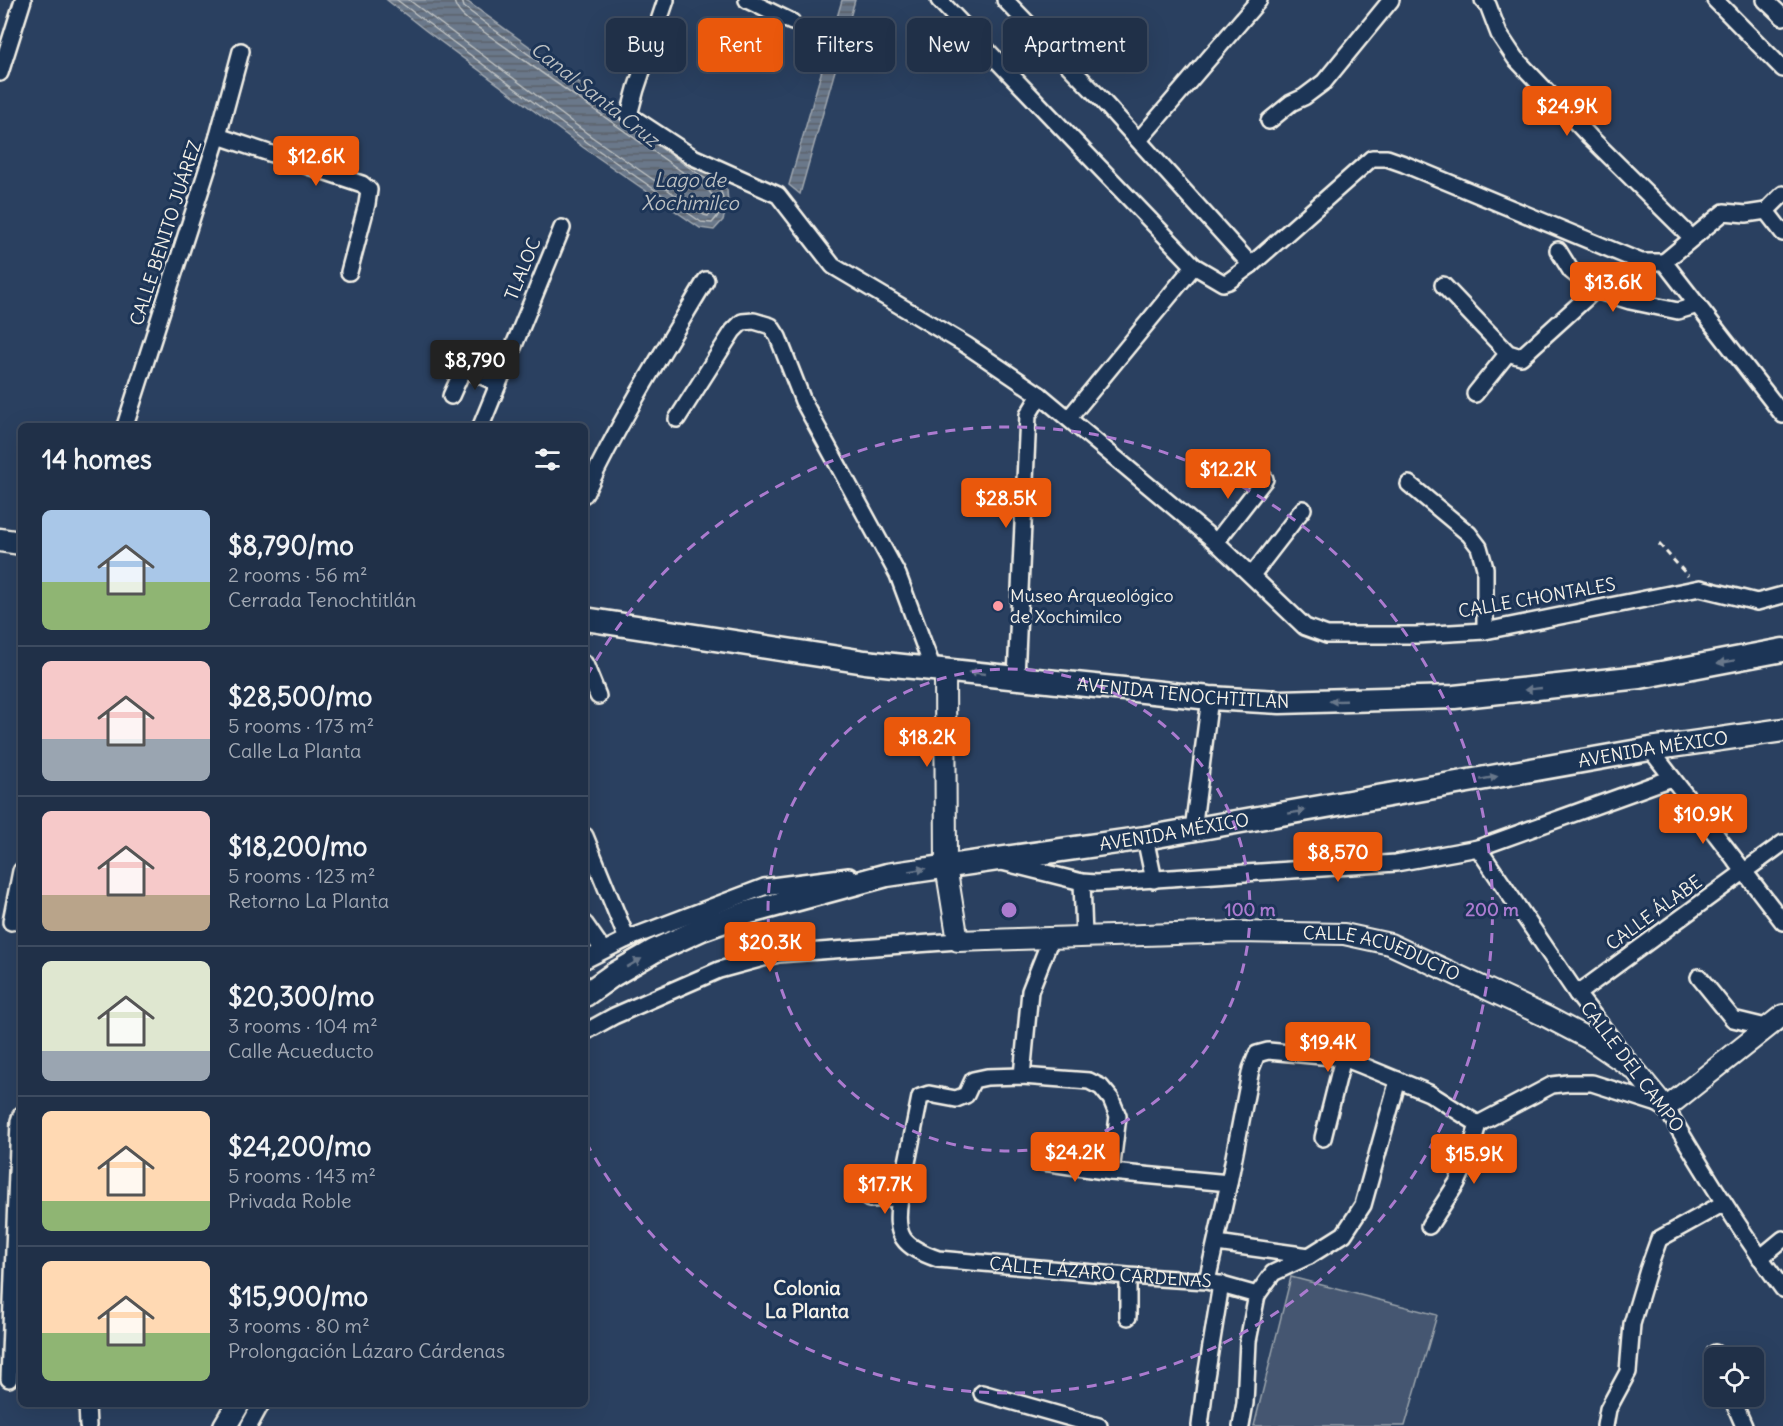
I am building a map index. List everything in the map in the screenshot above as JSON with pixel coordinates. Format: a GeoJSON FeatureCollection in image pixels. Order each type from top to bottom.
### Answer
{"type":"FeatureCollection","features":[{"type":"Feature","properties":{"kind":"main road"},"geometry":{"type":"LineString","coordinates":[[0,540],[18,543]]}},
{"type":"Feature","properties":{"kind":"main road","name":"AVENIDA TENOCHTITLÁN"},"geometry":{"type":"LineString","coordinates":[[588,619],[866,662],[1210,698],[1280,702],[1454,697],[1640,677],[1783,650]]}},
{"type":"Feature","properties":{"kind":"main road","name":"AVENIDA MÉXICO"},"geometry":{"type":"LineString","coordinates":[[588,994],[644,957],[702,929],[750,912],[887,875],[1145,838],[1650,749],[1783,730]]}},
{"type":"Feature","properties":{"kind":"main road"},"geometry":{"type":"LineString","coordinates":[[225,1426],[236,1407]]}},
{"type":"Feature","properties":{"kind":"street"},"geometry":{"type":"LineString","coordinates":[[0,73],[23,0]]}},
{"type":"Feature","properties":{"kind":"street","name":"CALLE CHONTALES"},"geometry":{"type":"LineString","coordinates":[[666,0],[629,115],[693,157],[778,195],[833,266],[966,345],[1040,395],[1216,542],[1305,627],[1328,635],[1416,635],[1485,631],[1700,588],[1757,602],[1783,596]]}},
{"type":"Feature","properties":{"kind":"street"},"geometry":{"type":"LineString","coordinates":[[747,0],[792,21]]}},
{"type":"Feature","properties":{"kind":"street"},"geometry":{"type":"LineString","coordinates":[[939,0],[1194,266],[1223,283],[1251,265],[1372,158],[1387,158],[1641,262],[1664,262],[1724,212],[1746,214],[1766,211],[1783,194]]}},
{"type":"Feature","properties":{"kind":"street"},"geometry":{"type":"LineString","coordinates":[[1005,0],[1139,140],[1251,265]]}},
{"type":"Feature","properties":{"kind":"street"},"geometry":{"type":"LineString","coordinates":[[1139,140],[1259,0]]}},
{"type":"Feature","properties":{"kind":"street"},"geometry":{"type":"LineString","coordinates":[[1269,121],[1291,103],[1304,97],[1324,82],[1391,0]]}},
{"type":"Feature","properties":{"kind":"street"},"geometry":{"type":"LineString","coordinates":[[1483,0],[1488,5],[1499,34],[1515,58],[1590,137],[1692,238]]}},
{"type":"Feature","properties":{"kind":"street"},"geometry":{"type":"LineString","coordinates":[[1715,0],[1783,69]]}},
{"type":"Feature","properties":{"kind":"street"},"geometry":{"type":"LineString","coordinates":[[1766,0],[1783,17]]}},
{"type":"Feature","properties":{"kind":"street","name":"CALLE BENITO JUÁREZ"},"geometry":{"type":"LineString","coordinates":[[126,423],[218,136],[241,51]]}},
{"type":"Feature","properties":{"kind":"street"},"geometry":{"type":"LineString","coordinates":[[218,136],[362,184],[369,190],[368,204],[349,272]]}},
{"type":"Feature","properties":{"kind":"street"},"geometry":{"type":"LineString","coordinates":[[1766,211],[1783,232]]}},
{"type":"Feature","properties":{"kind":"street","name":"TLALOC"},"geometry":{"type":"LineString","coordinates":[[482,423],[562,228]]}},
{"type":"Feature","properties":{"kind":"street"},"geometry":{"type":"LineString","coordinates":[[1558,250],[1571,271],[1596,290],[1630,301],[1678,311],[1698,305]]}},
{"type":"Feature","properties":{"kind":"street"},"geometry":{"type":"LineString","coordinates":[[1664,262],[1783,415]]}},
{"type":"Feature","properties":{"kind":"street"},"geometry":{"type":"LineString","coordinates":[[1069,418],[1194,266]]}},
{"type":"Feature","properties":{"kind":"street"},"geometry":{"type":"LineString","coordinates":[[588,488],[639,391],[706,280]]}},
{"type":"Feature","properties":{"kind":"street"},"geometry":{"type":"LineString","coordinates":[[1443,285],[1508,353],[1521,357],[1596,290]]}},
{"type":"Feature","properties":{"kind":"street"},"geometry":{"type":"LineString","coordinates":[[677,419],[733,331],[742,322],[754,321],[771,326],[778,337],[803,401],[898,575],[939,669],[946,866],[958,941]]}},
{"type":"Feature","properties":{"kind":"street"},"geometry":{"type":"LineString","coordinates":[[1475,394],[1508,353]]}},
{"type":"Feature","properties":{"kind":"street"},"geometry":{"type":"LineString","coordinates":[[451,396],[460,376],[465,371],[498,383]]}},
{"type":"Feature","properties":{"kind":"street"},"geometry":{"type":"LineString","coordinates":[[1016,677],[1028,415],[1040,395]]}},
{"type":"Feature","properties":{"kind":"street"},"geometry":{"type":"LineString","coordinates":[[1216,542],[1265,479]]}},
{"type":"Feature","properties":{"kind":"street"},"geometry":{"type":"LineString","coordinates":[[1409,484],[1468,534],[1479,548],[1485,568],[1485,631]]}},
{"type":"Feature","properties":{"kind":"street"},"geometry":{"type":"LineString","coordinates":[[1252,575],[1303,510]]}},
{"type":"Feature","properties":{"kind":"street"},"geometry":{"type":"LineString","coordinates":[[588,671],[598,696]]}},
{"type":"Feature","properties":{"kind":"street"},"geometry":{"type":"LineString","coordinates":[[1193,830],[1210,698]]}},
{"type":"Feature","properties":{"kind":"street"},"geometry":{"type":"LineString","coordinates":[[1650,749],[1783,922]]}},
{"type":"Feature","properties":{"kind":"street"},"geometry":{"type":"LineString","coordinates":[[993,860],[1083,882],[1096,883],[1396,863],[1478,848],[1672,778]]}},
{"type":"Feature","properties":{"kind":"street"},"geometry":{"type":"LineString","coordinates":[[1145,838],[1154,880]]}},
{"type":"Feature","properties":{"kind":"street"},"geometry":{"type":"LineString","coordinates":[[588,843],[627,939]]}},
{"type":"Feature","properties":{"kind":"street","name":"CALLE ÁLABE"},"geometry":{"type":"LineString","coordinates":[[1577,994],[1783,843]]}},
{"type":"Feature","properties":{"kind":"street","name":"CALLE DEL CAMPO"},"geometry":{"type":"LineString","coordinates":[[1478,848],[1577,994],[1666,1108],[1724,1203],[1783,1288]]}},
{"type":"Feature","properties":{"kind":"street"},"geometry":{"type":"LineString","coordinates":[[588,958],[627,939],[764,887],[876,873],[887,875]]}},
{"type":"Feature","properties":{"kind":"street"},"geometry":{"type":"LineString","coordinates":[[1083,882],[1084,936]]}},
{"type":"Feature","properties":{"kind":"street"},"geometry":{"type":"LineString","coordinates":[[11,922],[18,886]]}},
{"type":"Feature","properties":{"kind":"street"},"geometry":{"type":"LineString","coordinates":[[588,928],[603,950]]}},
{"type":"Feature","properties":{"kind":"street","name":"CALLE ACUEDUCTO"},"geometry":{"type":"LineString","coordinates":[[588,1030],[614,1016],[708,974],[749,960],[778,954],[958,941],[1084,936],[1238,932],[1344,934],[1390,944],[1547,1017],[1591,1040],[1635,1070]]}},
{"type":"Feature","properties":{"kind":"street"},"geometry":{"type":"LineString","coordinates":[[1022,1076],[1030,991],[1051,938]]}},
{"type":"Feature","properties":{"kind":"street"},"geometry":{"type":"LineString","coordinates":[[1699,977],[1732,1019],[1766,1027]]}},
{"type":"Feature","properties":{"kind":"street"},"geometry":{"type":"LineString","coordinates":[[1429,1226],[1457,1183],[1469,1156],[1478,1124],[1552,1085],[1568,1083],[1592,1083],[1655,1102],[1666,1108],[1783,1014]]}},
{"type":"Feature","properties":{"kind":"street","name":"CALLE LÁZARO CÁRDENAS"},"geometry":{"type":"LineString","coordinates":[[899,1204],[899,1228],[904,1240],[916,1251],[938,1259],[1214,1282],[1217,1243],[1251,1069],[1257,1054],[1268,1051],[1343,1058],[1429,1093],[1478,1124]]}},
{"type":"Feature","properties":{"kind":"street"},"geometry":{"type":"LineString","coordinates":[[1323,1138],[1343,1058]]}},
{"type":"Feature","properties":{"kind":"street"},"geometry":{"type":"LineString","coordinates":[[869,1199],[899,1204],[920,1097],[929,1094],[956,1098],[966,1095],[973,1080],[987,1077],[1022,1076],[1089,1081],[1101,1087],[1111,1099],[1118,1116],[1111,1172]]}},
{"type":"Feature","properties":{"kind":"street"},"geometry":{"type":"LineString","coordinates":[[1241,1426],[1245,1403],[1248,1341],[1257,1295],[1273,1273],[1309,1256],[1344,1234],[1363,1205],[1398,1080]]}},
{"type":"Feature","properties":{"kind":"street"},"geometry":{"type":"LineString","coordinates":[[1043,1162],[1111,1172],[1229,1184]]}},
{"type":"Feature","properties":{"kind":"street"},"geometry":{"type":"LineString","coordinates":[[10,1379],[18,1187]]}},
{"type":"Feature","properties":{"kind":"street"},"geometry":{"type":"LineString","coordinates":[[1605,1426],[1608,1409],[1628,1372],[1632,1324],[1647,1270],[1659,1239],[1724,1203]]}},
{"type":"Feature","properties":{"kind":"street"},"geometry":{"type":"LineString","coordinates":[[1760,1258],[1783,1239]]}},
{"type":"Feature","properties":{"kind":"street"},"geometry":{"type":"LineString","coordinates":[[1217,1243],[1309,1256]]}},
{"type":"Feature","properties":{"kind":"street"},"geometry":{"type":"LineString","coordinates":[[1128,1276],[1128,1317]]}},
{"type":"Feature","properties":{"kind":"street"},"geometry":{"type":"LineString","coordinates":[[1200,1426],[1214,1282],[1257,1295]]}},
{"type":"Feature","properties":{"kind":"street"},"geometry":{"type":"LineString","coordinates":[[982,1393],[1099,1426]]}},
{"type":"Feature","properties":{"kind":"street"},"geometry":{"type":"LineString","coordinates":[[87,1407],[88,1426]]}},
{"type":"Feature","properties":{"kind":"street"},"geometry":{"type":"LineString","coordinates":[[249,1426],[259,1407]]}},
{"type":"Feature","properties":{"kind":"street"},"geometry":{"type":"LineString","coordinates":[[1736,1407],[1744,1426]]}},
{"type":"Feature","properties":{"kind":"path"},"geometry":{"type":"LineString","coordinates":[[1659,544],[1700,588]]}},
{"type":"Feature","properties":{"kind":"shaded area"},"geometry":{"type":"Polygon","coordinates":[[[1291,1277],[1437,1315],[1405,1426],[1254,1426],[1291,1277]]]}},
{"type":"Feature","properties":{"kind":"water","name":"Lago de Xochimilco"},"geometry":{"type":"Polygon","coordinates":[[[387,0],[465,0],[717,179],[727,190],[728,203],[723,220],[714,230],[700,228],[584,148],[387,0]]]}},
{"type":"Feature","properties":{"kind":"water"},"geometry":{"type":"Polygon","coordinates":[[[842,0],[855,0],[850,18],[837,18],[842,0]]]}},
{"type":"Feature","properties":{"kind":"water"},"geometry":{"type":"Polygon","coordinates":[[[821,72],[835,72],[800,194],[789,185],[821,72]]]}},
{"type":"Feature","properties":{"kind":"place","name":"Museo Arqueológico de Xochimilco"},"geometry":{"type":"Point","coordinates":[998,606]}},
{"type":"Feature","properties":{"kind":"district","name":"Colonia La Planta"},"geometry":{"type":"Point","coordinates":[807,1300]}},
{"type":"Feature","properties":{"kind":"water label","name":"Canal Santa Cruz"},"geometry":{"type":"Point","coordinates":[595,94]}}]}
